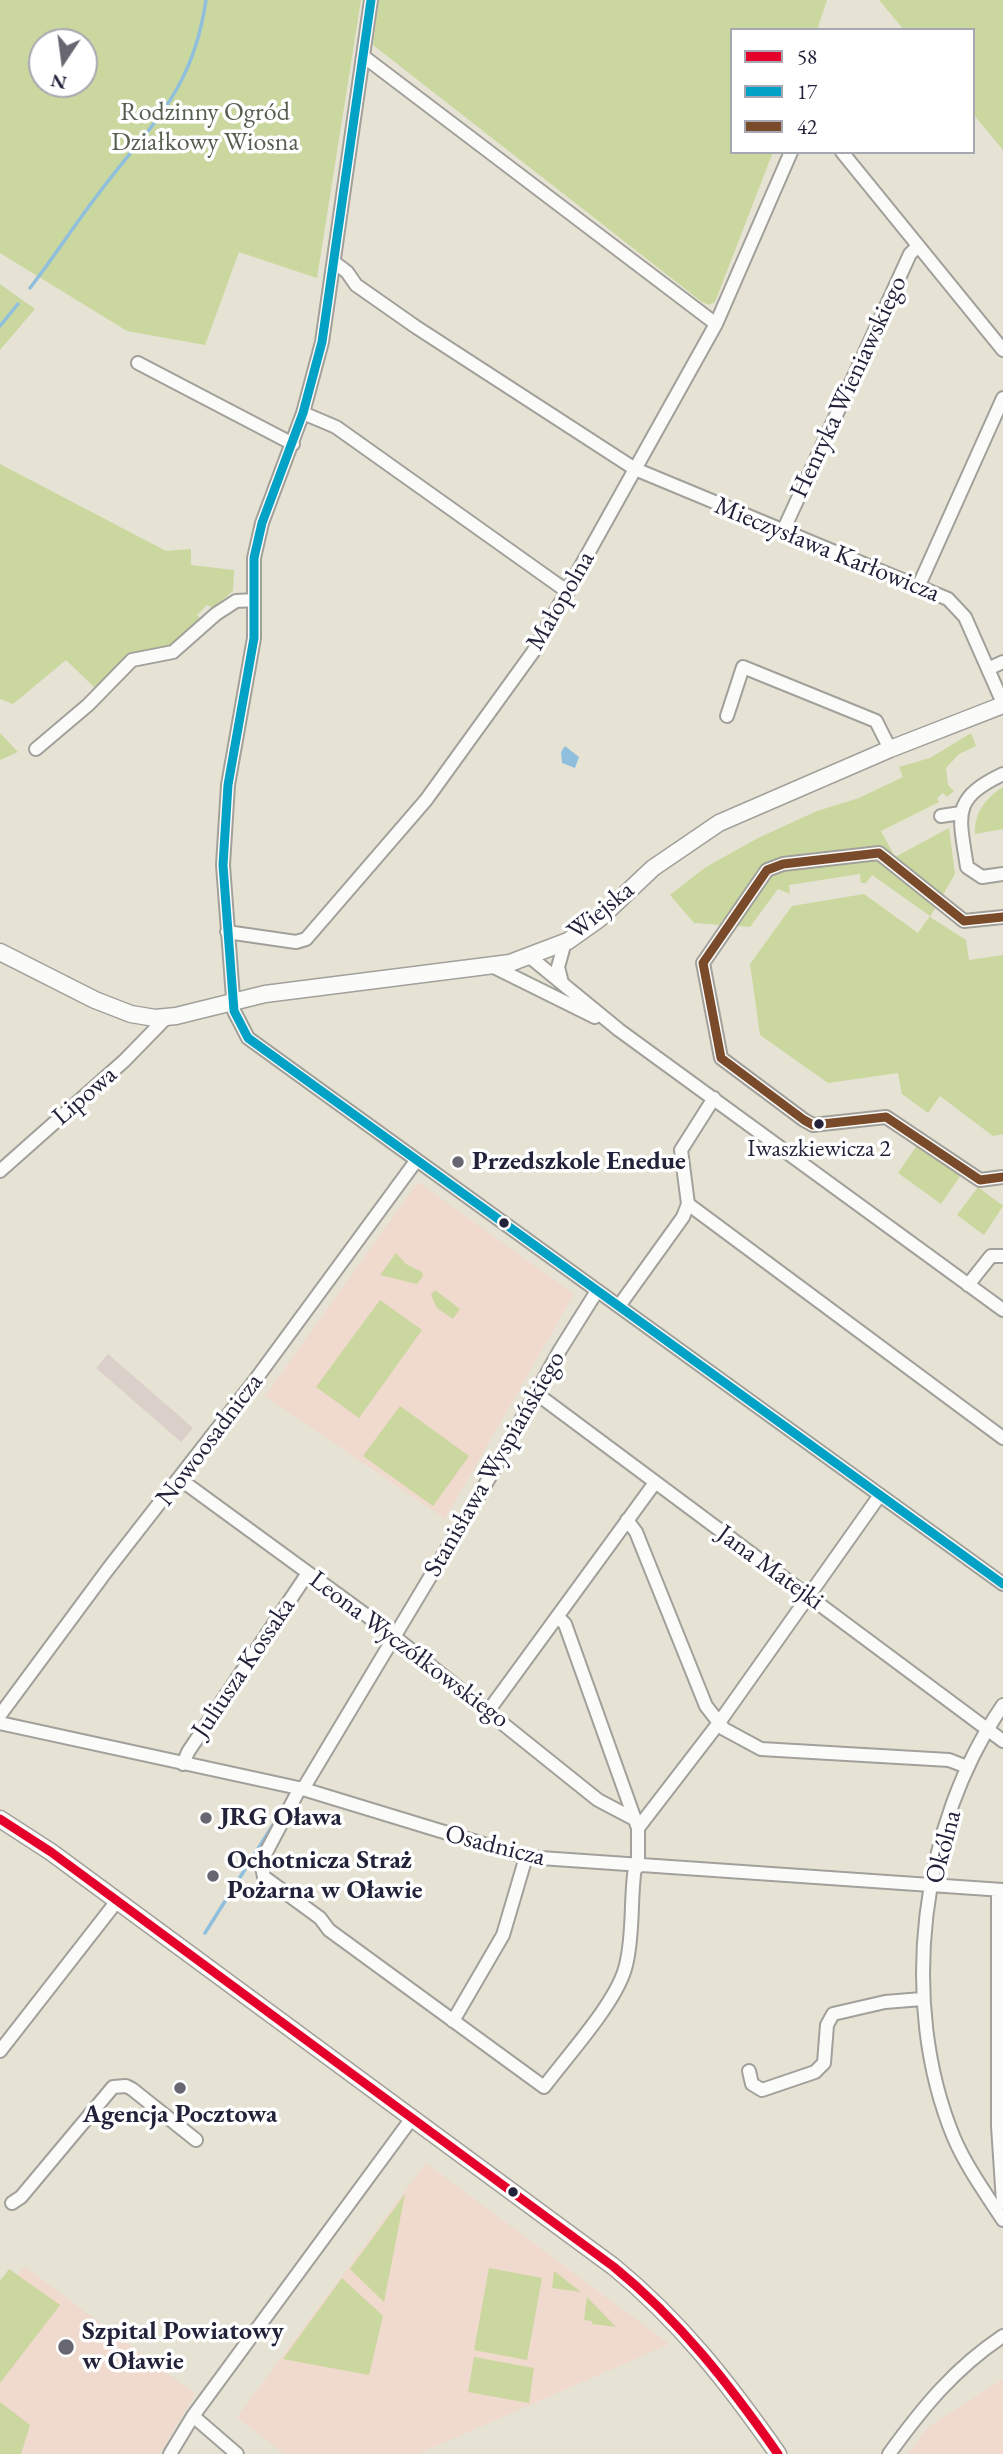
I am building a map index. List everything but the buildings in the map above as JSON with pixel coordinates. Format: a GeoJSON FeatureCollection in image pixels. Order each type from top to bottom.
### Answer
{"type":"FeatureCollection","features":[{"type":"Feature","properties":{"kind":"main road","name":"Wiejska"},"geometry":{"type":"LineString","coordinates":[[166,1018],[233,1001],[492,966],[529,957],[565,942],[599,919],[653,869],[696,836],[759,804],[1003,704]]}},
{"type":"Feature","properties":{"kind":"main road"},"geometry":{"type":"LineString","coordinates":[[0,952],[95,1000],[146,1017],[166,1018]]}},
{"type":"Feature","properties":{"kind":"main road"},"geometry":{"type":"LineString","coordinates":[[0,1819],[117,1900],[646,2294],[700,2348],[778,2454]]}},
{"type":"Feature","properties":{"kind":"street"},"geometry":{"type":"LineString","coordinates":[[371,0],[322,342],[293,444],[256,545],[252,576],[254,638],[233,753],[225,824],[227,932],[237,1022],[248,1038],[1003,1584]]}},
{"type":"Feature","properties":{"kind":"street"},"geometry":{"type":"LineString","coordinates":[[363,56],[716,324]]}},
{"type":"Feature","properties":{"kind":"street","name":"Małopolna"},"geometry":{"type":"LineString","coordinates":[[227,932],[296,942],[306,939],[426,800],[533,652],[568,592],[716,324],[790,154]]}},
{"type":"Feature","properties":{"kind":"street"},"geometry":{"type":"LineString","coordinates":[[844,154],[1003,351]]}},
{"type":"Feature","properties":{"kind":"street","name":"Henryka Wieniawskiego"},"geometry":{"type":"LineString","coordinates":[[783,531],[899,276],[910,254],[918,246]]}},
{"type":"Feature","properties":{"kind":"street"},"geometry":{"type":"LineString","coordinates":[[334,262],[347,272],[356,285]]}},
{"type":"Feature","properties":{"kind":"street"},"geometry":{"type":"LineString","coordinates":[[332,281],[356,285]]}},
{"type":"Feature","properties":{"kind":"street","name":"Mieczysława Karłowicza"},"geometry":{"type":"LineString","coordinates":[[356,285],[635,469],[948,599],[960,611],[1003,704]]}},
{"type":"Feature","properties":{"kind":"street"},"geometry":{"type":"LineString","coordinates":[[138,363],[293,444]]}},
{"type":"Feature","properties":{"kind":"street"},"geometry":{"type":"LineString","coordinates":[[919,585],[1003,398]]}},
{"type":"Feature","properties":{"kind":"street"},"geometry":{"type":"LineString","coordinates":[[303,413],[336,427],[568,592]]}},
{"type":"Feature","properties":{"kind":"street"},"geometry":{"type":"LineString","coordinates":[[36,749],[88,705],[132,660],[173,652],[215,614],[236,601],[254,600]]}},
{"type":"Feature","properties":{"kind":"street"},"geometry":{"type":"LineString","coordinates":[[988,668],[1003,662]]}},
{"type":"Feature","properties":{"kind":"street"},"geometry":{"type":"LineString","coordinates":[[727,716],[743,667],[876,721],[890,749]]}},
{"type":"Feature","properties":{"kind":"street"},"geometry":{"type":"LineString","coordinates":[[1003,774],[974,788],[961,813],[967,867],[982,877],[1003,874]]}},
{"type":"Feature","properties":{"kind":"street"},"geometry":{"type":"LineString","coordinates":[[941,816],[961,813]]}},
{"type":"Feature","properties":{"kind":"street"},"geometry":{"type":"LineString","coordinates":[[1003,917],[964,921],[879,853],[783,864],[767,870],[703,963],[721,1058],[804,1120],[813,1125],[886,1117],[980,1180],[1003,1177]]}},
{"type":"Feature","properties":{"kind":"street"},"geometry":{"type":"LineString","coordinates":[[562,983],[558,967],[565,942]]}},
{"type":"Feature","properties":{"kind":"street"},"geometry":{"type":"LineString","coordinates":[[529,957],[619,1030],[1003,1310]]}},
{"type":"Feature","properties":{"kind":"street"},"geometry":{"type":"LineString","coordinates":[[529,957],[527,971],[537,986]]}},
{"type":"Feature","properties":{"kind":"street"},"geometry":{"type":"LineString","coordinates":[[492,966],[537,986],[619,1030]]}},
{"type":"Feature","properties":{"kind":"street","name":"Lipowa"},"geometry":{"type":"LineString","coordinates":[[0,1171],[124,1061],[166,1018]]}},
{"type":"Feature","properties":{"kind":"street"},"geometry":{"type":"LineString","coordinates":[[619,1306],[677,1228],[688,1204],[681,1150],[714,1098]]}},
{"type":"Feature","properties":{"kind":"street","name":"Nowoosadnicza"},"geometry":{"type":"LineString","coordinates":[[0,1715],[114,1562],[181,1480],[416,1161]]}},
{"type":"Feature","properties":{"kind":"street"},"geometry":{"type":"LineString","coordinates":[[688,1204],[1003,1438]]}},
{"type":"Feature","properties":{"kind":"street"},"geometry":{"type":"LineString","coordinates":[[968,1285],[991,1256],[1003,1255]]}},
{"type":"Feature","properties":{"kind":"street","name":"Stanisława Wyspiańskiego"},"geometry":{"type":"LineString","coordinates":[[597,1292],[560,1350],[537,1394],[261,1862],[264,1877],[544,2087],[623,1976],[630,1940],[637,1867]]}},
{"type":"Feature","properties":{"kind":"street","name":"Jana Matejki"},"geometry":{"type":"LineString","coordinates":[[537,1394],[654,1484],[1003,1741]]}},
{"type":"Feature","properties":{"kind":"street","name":"Leona Wyczółkowskiego"},"geometry":{"type":"LineString","coordinates":[[181,1480],[394,1636],[607,1806],[637,1824]]}},
{"type":"Feature","properties":{"kind":"street"},"geometry":{"type":"LineString","coordinates":[[489,1710],[654,1484]]}},
{"type":"Feature","properties":{"kind":"street"},"geometry":{"type":"LineString","coordinates":[[637,1824],[718,1724],[880,1495]]}},
{"type":"Feature","properties":{"kind":"street"},"geometry":{"type":"LineString","coordinates":[[627,1520],[636,1532],[706,1706],[718,1724],[761,1749],[949,1760],[967,1766]]}},
{"type":"Feature","properties":{"kind":"street","name":"Juliusza Kossaka"},"geometry":{"type":"LineString","coordinates":[[183,1764],[195,1741],[307,1573]]}},
{"type":"Feature","properties":{"kind":"street"},"geometry":{"type":"LineString","coordinates":[[558,1617],[565,1624],[637,1824],[637,1867]]}},
{"type":"Feature","properties":{"kind":"street","name":"Okólna"},"geometry":{"type":"LineString","coordinates":[[1003,1705],[967,1766],[932,1884],[922,1999],[929,2060],[954,2139],[1003,2220]]}},
{"type":"Feature","properties":{"kind":"street","name":"Osadnicza"},"geometry":{"type":"LineString","coordinates":[[0,1723],[302,1789],[526,1857],[637,1867],[1000,1890]]}},
{"type":"Feature","properties":{"kind":"street"},"geometry":{"type":"LineString","coordinates":[[607,1806],[621,1800],[624,1789]]}},
{"type":"Feature","properties":{"kind":"street"},"geometry":{"type":"LineString","coordinates":[[453,2021],[503,1935],[526,1857]]}},
{"type":"Feature","properties":{"kind":"street"},"geometry":{"type":"LineString","coordinates":[[1000,1890],[998,2126],[1003,2202]]}},
{"type":"Feature","properties":{"kind":"street"},"geometry":{"type":"LineString","coordinates":[[0,2051],[117,1900]]}},
{"type":"Feature","properties":{"kind":"street"},"geometry":{"type":"LineString","coordinates":[[749,2071],[752,2084],[762,2091],[815,2072],[824,2063],[827,2025],[833,2014],[885,2002],[922,1999]]}},
{"type":"Feature","properties":{"kind":"street"},"geometry":{"type":"LineString","coordinates":[[12,2203],[21,2197],[113,2087],[126,2086],[132,2089],[196,2140]]}},
{"type":"Feature","properties":{"kind":"street"},"geometry":{"type":"LineString","coordinates":[[170,2454],[193,2416],[412,2118]]}},
{"type":"Feature","properties":{"kind":"street"},"geometry":{"type":"LineString","coordinates":[[890,2454],[944,2383],[971,2357],[1003,2336]]}},
{"type":"Feature","properties":{"kind":"street"},"geometry":{"type":"LineString","coordinates":[[193,2416],[237,2454]]}},
{"type":"Feature","properties":{"kind":"shaded area"},"geometry":{"type":"Polygon","coordinates":[[[418,1182],[574,1294],[445,1519],[265,1396],[418,1182]]]}},
{"type":"Feature","properties":{"kind":"shaded area"},"geometry":{"type":"Polygon","coordinates":[[[108,1354],[193,1428],[181,1442],[96,1368],[108,1354]]]}},
{"type":"Feature","properties":{"kind":"shaded area"},"geometry":{"type":"Polygon","coordinates":[[[426,2163],[669,2344],[418,2454],[284,2454],[237,2417],[426,2163]]]}},
{"type":"Feature","properties":{"kind":"shaded area","name":"Szpital Powiatowy w Oławie"},"geometry":{"type":"Polygon","coordinates":[[[24,2266],[195,2394],[159,2454],[0,2454],[0,2300],[24,2266]]]}},
{"type":"Feature","properties":{"kind":"shaded area"},"geometry":{"type":"Polygon","coordinates":[[[1003,2379],[1003,2454],[908,2454],[928,2427],[1003,2379]]]}},
{"type":"Feature","properties":{"kind":"green space","name":"Rodzinny Ogród Działkowy Wiosna"},"geometry":{"type":"Polygon","coordinates":[[[0,0],[361,0],[317,278],[239,252],[205,345],[127,331],[0,253],[0,0]]]}},
{"type":"Feature","properties":{"kind":"green space"},"geometry":{"type":"Polygon","coordinates":[[[379,0],[827,0],[818,28],[730,28],[730,154],[772,154],[715,302],[709,305],[373,45],[379,0]]]}},
{"type":"Feature","properties":{"kind":"green space"},"geometry":{"type":"Polygon","coordinates":[[[879,0],[1003,0],[1003,150],[975,116],[975,28],[902,28],[879,0]]]}},
{"type":"Feature","properties":{"kind":"green space"},"geometry":{"type":"Polygon","coordinates":[[[0,284],[35,309],[0,350],[0,284]]]}},
{"type":"Feature","properties":{"kind":"green space"},"geometry":{"type":"Polygon","coordinates":[[[0,464],[166,551],[191,549],[191,565],[234,570],[233,591],[213,608],[207,605],[197,615],[202,620],[168,650],[129,656],[95,688],[66,660],[13,704],[0,699],[0,464]]]}},
{"type":"Feature","properties":{"kind":"green space"},"geometry":{"type":"Polygon","coordinates":[[[0,733],[18,752],[0,760],[0,733]]]}},
{"type":"Feature","properties":{"kind":"green space"},"geometry":{"type":"Polygon","coordinates":[[[971,733],[976,746],[959,754],[946,768],[948,785],[954,791],[947,797],[943,793],[937,798],[939,802],[881,831],[895,857],[949,828],[955,874],[930,917],[966,940],[969,960],[1003,955],[1003,1134],[993,1136],[940,1096],[928,1113],[902,1094],[898,1073],[828,1083],[760,1035],[750,964],[792,906],[864,894],[918,933],[930,916],[872,875],[866,883],[861,883],[860,874],[789,885],[790,894],[778,889],[750,927],[694,923],[670,895],[706,867],[758,838],[817,811],[859,798],[903,777],[899,767],[930,758],[971,733]]]}},
{"type":"Feature","properties":{"kind":"green space"},"geometry":{"type":"Polygon","coordinates":[[[1003,787],[1003,829],[975,834],[982,806],[1003,787]]]}},
{"type":"Feature","properties":{"kind":"green space"},"geometry":{"type":"Polygon","coordinates":[[[918,1144],[961,1175],[941,1204],[898,1173],[918,1144]]]}},
{"type":"Feature","properties":{"kind":"green space"},"geometry":{"type":"Polygon","coordinates":[[[978,1187],[1003,1206],[984,1235],[957,1215],[978,1187]]]}},
{"type":"Feature","properties":{"kind":"green space"},"geometry":{"type":"Polygon","coordinates":[[[396,1253],[406,1264],[422,1272],[423,1276],[417,1284],[380,1275],[396,1253]]]}},
{"type":"Feature","properties":{"kind":"green space"},"geometry":{"type":"Polygon","coordinates":[[[435,1290],[460,1309],[453,1319],[437,1308],[431,1295],[435,1290]]]}},
{"type":"Feature","properties":{"kind":"green space"},"geometry":{"type":"Polygon","coordinates":[[[380,1300],[422,1330],[359,1418],[316,1387],[380,1300]]]}},
{"type":"Feature","properties":{"kind":"green space"},"geometry":{"type":"Polygon","coordinates":[[[400,1406],[469,1456],[433,1506],[363,1456],[400,1406]]]}},
{"type":"Feature","properties":{"kind":"green space"},"geometry":{"type":"Polygon","coordinates":[[[405,2194],[384,2302],[350,2269],[405,2194]]]}},
{"type":"Feature","properties":{"kind":"green space"},"geometry":{"type":"Polygon","coordinates":[[[489,2268],[542,2278],[527,2360],[474,2350],[489,2268]]]}},
{"type":"Feature","properties":{"kind":"green space"},"geometry":{"type":"Polygon","coordinates":[[[9,2269],[60,2305],[0,2383],[0,2281],[9,2269]]]}},
{"type":"Feature","properties":{"kind":"green space"},"geometry":{"type":"Polygon","coordinates":[[[554,2271],[581,2292],[552,2288],[554,2271]]]}},
{"type":"Feature","properties":{"kind":"green space"},"geometry":{"type":"Polygon","coordinates":[[[342,2278],[383,2316],[369,2375],[283,2359],[342,2278]]]}},
{"type":"Feature","properties":{"kind":"green space"},"geometry":{"type":"Polygon","coordinates":[[[587,2297],[616,2327],[592,2324],[592,2321],[584,2320],[587,2297]]]}},
{"type":"Feature","properties":{"kind":"green space"},"geometry":{"type":"Polygon","coordinates":[[[474,2357],[534,2368],[529,2403],[468,2392],[474,2357]]]}},
{"type":"Feature","properties":{"kind":"green space"},"geometry":{"type":"Polygon","coordinates":[[[0,2402],[30,2425],[21,2454],[0,2454],[0,2402]]]}},
{"type":"Feature","properties":{"kind":"water"},"geometry":{"type":"Polygon","coordinates":[[[565,746],[579,757],[575,768],[562,763],[561,752],[565,746]]]}},
{"type":"Feature","properties":{"kind":"waterway"},"geometry":{"type":"LineString","coordinates":[[30,288],[167,105],[191,59],[206,0]]}},
{"type":"Feature","properties":{"kind":"waterway"},"geometry":{"type":"LineString","coordinates":[[0,326],[18,304]]}},
{"type":"Feature","properties":{"kind":"waterway"},"geometry":{"type":"LineString","coordinates":[[205,1933],[278,1817]]}},
{"type":"Feature","properties":{"kind":"transit line","name":"17"},"geometry":{"type":"LineString","coordinates":[[371,0],[322,342],[303,413],[262,523],[254,558],[254,638],[228,785],[223,865],[234,1011],[248,1038],[1003,1584]]}},
{"type":"Feature","properties":{"kind":"transit line","name":"42"},"geometry":{"type":"LineString","coordinates":[[1003,917],[964,921],[879,853],[783,864],[767,870],[703,963],[721,1058],[804,1120],[813,1125],[886,1117],[980,1180],[1003,1177]]}},
{"type":"Feature","properties":{"kind":"transit line","name":"58"},"geometry":{"type":"LineString","coordinates":[[0,1819],[51,1852],[614,2267],[682,2331],[741,2403],[778,2454]]}},
{"type":"Feature","properties":{"kind":"place","name":"Iwaszkiewicza 2"},"geometry":{"type":"Point","coordinates":[819,1124]}},
{"type":"Feature","properties":{"kind":"place","name":"Przedszkole Enedue"},"geometry":{"type":"Point","coordinates":[458,1162]}},
{"type":"Feature","properties":{"kind":"place","name":"JRG Oława"},"geometry":{"type":"Point","coordinates":[206,1818]}},
{"type":"Feature","properties":{"kind":"place","name":"Ochotnicza Straż Pożarna w Oławie"},"geometry":{"type":"Point","coordinates":[213,1876]}},
{"type":"Feature","properties":{"kind":"place","name":"Agencja Pocztowa"},"geometry":{"type":"Point","coordinates":[180,2088]}},
{"type":"Feature","properties":{"kind":"place","name":"Szpital Powiatowy w Oławie"},"geometry":{"type":"Point","coordinates":[66,2347]}}]}
